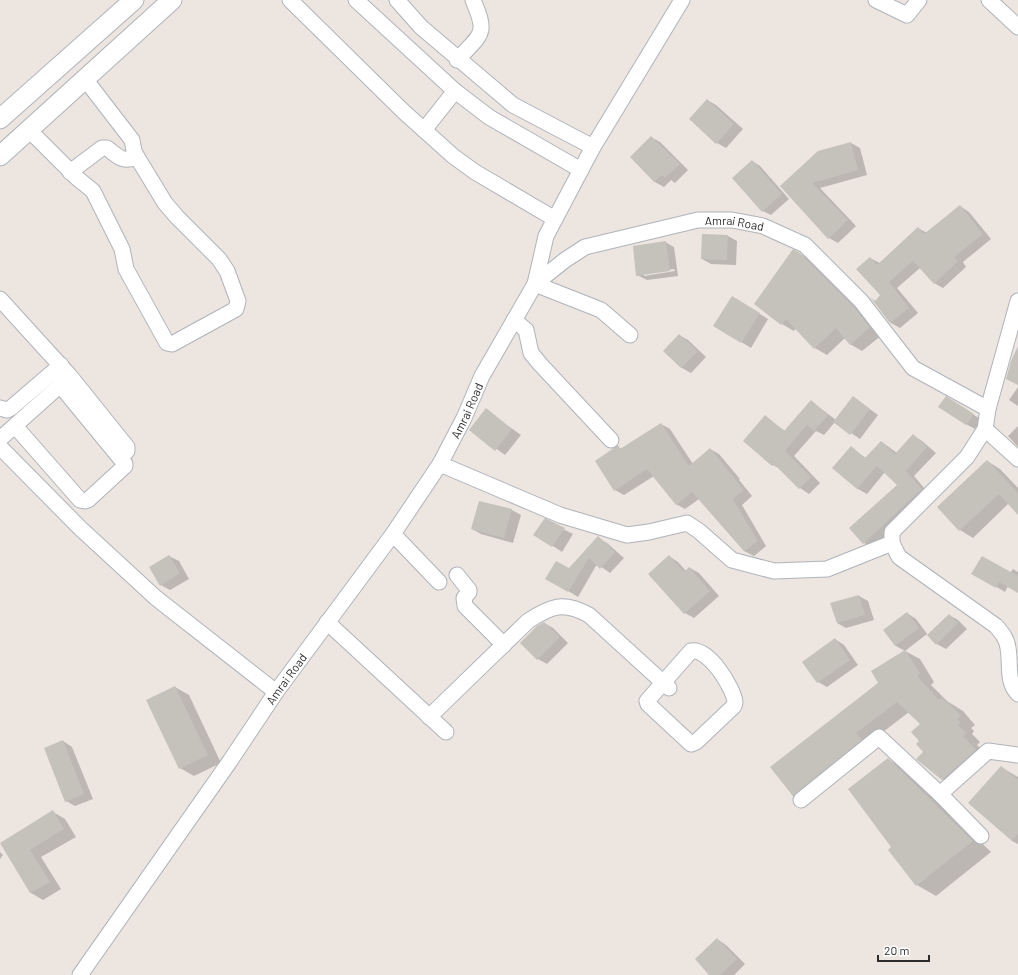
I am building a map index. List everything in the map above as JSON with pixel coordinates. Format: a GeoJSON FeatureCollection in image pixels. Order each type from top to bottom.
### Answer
{"type":"FeatureCollection","features":[{"type":"Feature","properties":{"kind":"street"},"geometry":{"type":"LineString","coordinates":[[0,119],[134,0]]}},
{"type":"Feature","properties":{"kind":"street"},"geometry":{"type":"LineString","coordinates":[[0,156],[172,0]]}},
{"type":"Feature","properties":{"kind":"street"},"geometry":{"type":"LineString","coordinates":[[290,0],[424,130],[453,156],[475,172],[555,219]]}},
{"type":"Feature","properties":{"kind":"street"},"geometry":{"type":"LineString","coordinates":[[356,0],[455,92],[489,117],[581,170]]}},
{"type":"Feature","properties":{"kind":"street"},"geometry":{"type":"LineString","coordinates":[[397,0],[421,27],[457,60],[513,105],[593,147]]}},
{"type":"Feature","properties":{"kind":"street"},"geometry":{"type":"LineString","coordinates":[[457,60],[478,37],[482,28],[482,22],[473,0]]}},
{"type":"Feature","properties":{"kind":"street"},"geometry":{"type":"LineString","coordinates":[[630,335],[601,310],[535,284],[546,236],[593,147],[682,0]]}},
{"type":"Feature","properties":{"kind":"street"},"geometry":{"type":"LineString","coordinates":[[876,0],[907,15],[919,0]]}},
{"type":"Feature","properties":{"kind":"street"},"geometry":{"type":"LineString","coordinates":[[989,0],[1018,27]]}},
{"type":"Feature","properties":{"kind":"street"},"geometry":{"type":"LineString","coordinates":[[29,130],[70,172],[93,191],[122,249],[126,269],[164,340],[172,344],[236,309],[238,301],[227,271],[219,259],[165,203],[137,157],[132,140],[85,79]]}},
{"type":"Feature","properties":{"kind":"street"},"geometry":{"type":"LineString","coordinates":[[424,130],[455,92]]}},
{"type":"Feature","properties":{"kind":"street"},"geometry":{"type":"LineString","coordinates":[[70,172],[102,148],[107,148],[117,158],[129,160],[137,157]]}},
{"type":"Feature","properties":{"kind":"street","name":"Amrai Road"},"geometry":{"type":"LineString","coordinates":[[80,975],[230,762],[276,692],[393,534],[440,464],[464,418],[482,376],[535,284],[565,260],[585,247],[698,220],[732,220],[763,226],[805,246],[861,301],[913,368],[988,409]]}},
{"type":"Feature","properties":{"kind":"street"},"geometry":{"type":"LineString","coordinates":[[0,299],[64,376],[127,447],[127,451],[121,457],[125,464],[88,500],[80,500],[15,426]]}},
{"type":"Feature","properties":{"kind":"street"},"geometry":{"type":"LineString","coordinates":[[1018,301],[988,409],[985,429],[966,456],[892,532],[892,543],[899,558],[996,626],[1004,636],[1008,647],[1010,677],[1014,690],[1018,694]]}},
{"type":"Feature","properties":{"kind":"street"},"geometry":{"type":"LineString","coordinates":[[514,320],[526,330],[531,353],[610,440]]}},
{"type":"Feature","properties":{"kind":"street"},"geometry":{"type":"LineString","coordinates":[[0,408],[7,410],[12,408],[64,376]]}},
{"type":"Feature","properties":{"kind":"street"},"geometry":{"type":"LineString","coordinates":[[0,439],[15,426],[64,376]]}},
{"type":"Feature","properties":{"kind":"street"},"geometry":{"type":"LineString","coordinates":[[985,429],[1018,459]]}},
{"type":"Feature","properties":{"kind":"street"},"geometry":{"type":"LineString","coordinates":[[0,447],[80,528],[156,598],[276,692]]}},
{"type":"Feature","properties":{"kind":"street"},"geometry":{"type":"LineString","coordinates":[[440,464],[560,515],[627,534],[649,532],[687,523],[699,531],[732,560],[774,571],[827,569],[892,543]]}},
{"type":"Feature","properties":{"kind":"street"},"geometry":{"type":"LineString","coordinates":[[393,534],[439,582]]}},
{"type":"Feature","properties":{"kind":"street"},"geometry":{"type":"LineString","coordinates":[[456,575],[469,590],[464,598],[465,606],[504,645]]}},
{"type":"Feature","properties":{"kind":"street"},"geometry":{"type":"LineString","coordinates":[[429,717],[528,621],[546,609],[562,606],[579,609],[589,615],[666,685]]}},
{"type":"Feature","properties":{"kind":"street"},"geometry":{"type":"LineString","coordinates":[[327,622],[446,732]]}},
{"type":"Feature","properties":{"kind":"street"},"geometry":{"type":"LineString","coordinates":[[695,651],[709,658],[715,664],[734,698],[734,706],[696,742],[691,744],[648,704],[648,698],[666,685],[688,654],[695,651]]}},
{"type":"Feature","properties":{"kind":"street"},"geometry":{"type":"LineString","coordinates":[[801,800],[879,737],[940,794],[981,836]]}},
{"type":"Feature","properties":{"kind":"street"},"geometry":{"type":"LineString","coordinates":[[940,794],[988,751],[1018,756]]}},
{"type":"Feature","properties":{"kind":"building"},"geometry":{"type":"Polygon","coordinates":[[[707,99],[734,124],[716,144],[689,119],[707,99]]]}},
{"type":"Feature","properties":{"kind":"building"},"geometry":{"type":"Polygon","coordinates":[[[651,136],[680,164],[665,178],[662,175],[654,182],[630,157],[651,136]]]}},
{"type":"Feature","properties":{"kind":"building"},"geometry":{"type":"Polygon","coordinates":[[[851,142],[858,170],[812,183],[848,220],[828,239],[780,186],[818,151],[851,142]]]}},
{"type":"Feature","properties":{"kind":"building"},"geometry":{"type":"Polygon","coordinates":[[[752,160],[782,194],[762,212],[732,178],[752,160]]]}},
{"type":"Feature","properties":{"kind":"building"},"geometry":{"type":"Polygon","coordinates":[[[960,205],[983,234],[954,257],[958,261],[934,284],[913,261],[889,282],[909,308],[890,323],[870,297],[875,301],[880,295],[856,269],[870,257],[877,265],[918,227],[924,234],[960,205]]]}},
{"type":"Feature","properties":{"kind":"building"},"geometry":{"type":"Polygon","coordinates":[[[702,234],[728,235],[727,260],[701,259],[702,234]]]}},
{"type":"Feature","properties":{"kind":"building"},"geometry":{"type":"Polygon","coordinates":[[[666,241],[670,271],[636,276],[633,246],[666,241]]]}},
{"type":"Feature","properties":{"kind":"building"},"geometry":{"type":"Polygon","coordinates":[[[793,249],[800,253],[854,307],[870,327],[850,345],[836,328],[814,349],[786,319],[781,325],[754,304],[793,249]]]}},
{"type":"Feature","properties":{"kind":"building"},"geometry":{"type":"Polygon","coordinates":[[[732,296],[760,313],[741,343],[713,326],[732,296]]]}},
{"type":"Feature","properties":{"kind":"building"},"geometry":{"type":"Polygon","coordinates":[[[679,334],[698,351],[681,368],[663,351],[679,334]]]}},
{"type":"Feature","properties":{"kind":"building"},"geometry":{"type":"Polygon","coordinates":[[[1018,346],[1018,385],[1006,379],[1011,361],[1018,346]]]}},
{"type":"Feature","properties":{"kind":"building"},"geometry":{"type":"Polygon","coordinates":[[[853,396],[870,409],[850,435],[833,422],[853,396]]]}},
{"type":"Feature","properties":{"kind":"building"},"geometry":{"type":"Polygon","coordinates":[[[946,396],[974,414],[966,425],[938,407],[946,396]]]}},
{"type":"Feature","properties":{"kind":"building"},"geometry":{"type":"Polygon","coordinates":[[[811,400],[828,415],[814,431],[807,425],[785,451],[811,477],[799,489],[774,464],[772,466],[743,441],[765,415],[784,431],[811,400]]]}},
{"type":"Feature","properties":{"kind":"building"},"geometry":{"type":"Polygon","coordinates":[[[486,408],[512,429],[495,451],[469,430],[486,408]]]}},
{"type":"Feature","properties":{"kind":"building"},"geometry":{"type":"Polygon","coordinates":[[[661,423],[689,466],[710,448],[744,490],[733,499],[758,541],[744,551],[692,492],[676,505],[647,469],[614,491],[595,461],[618,445],[620,449],[661,423]]]}},
{"type":"Feature","properties":{"kind":"building"},"geometry":{"type":"Polygon","coordinates":[[[913,434],[927,447],[906,471],[922,489],[863,544],[849,528],[897,485],[877,466],[857,489],[832,468],[851,446],[865,458],[881,441],[895,454],[913,434]]]}},
{"type":"Feature","properties":{"kind":"building"},"geometry":{"type":"Polygon","coordinates":[[[987,460],[1018,493],[1018,515],[999,494],[959,531],[937,507],[987,460]]]}},
{"type":"Feature","properties":{"kind":"building"},"geometry":{"type":"Polygon","coordinates":[[[479,501],[512,509],[504,538],[471,529],[479,501]]]}},
{"type":"Feature","properties":{"kind":"building"},"geometry":{"type":"Polygon","coordinates":[[[545,518],[565,528],[552,547],[533,535],[545,518]]]}},
{"type":"Feature","properties":{"kind":"building"},"geometry":{"type":"Polygon","coordinates":[[[598,536],[615,552],[600,569],[589,558],[568,592],[545,579],[556,561],[569,568],[598,536]]]}},
{"type":"Feature","properties":{"kind":"building"},"geometry":{"type":"Polygon","coordinates":[[[169,555],[180,573],[160,586],[149,567],[169,555]]]}},
{"type":"Feature","properties":{"kind":"building"},"geometry":{"type":"Polygon","coordinates":[[[669,555],[684,572],[689,567],[710,591],[684,614],[648,574],[669,555]]]}},
{"type":"Feature","properties":{"kind":"building"},"geometry":{"type":"Polygon","coordinates":[[[982,556],[1018,576],[1018,593],[999,582],[996,588],[971,574],[982,556]]]}},
{"type":"Feature","properties":{"kind":"building"},"geometry":{"type":"Polygon","coordinates":[[[859,595],[865,615],[837,623],[830,603],[859,595]]]}},
{"type":"Feature","properties":{"kind":"building"},"geometry":{"type":"Polygon","coordinates":[[[907,612],[919,628],[895,646],[883,630],[907,612]]]}},
{"type":"Feature","properties":{"kind":"building"},"geometry":{"type":"Polygon","coordinates":[[[949,614],[958,623],[936,645],[927,635],[949,614]]]}},
{"type":"Feature","properties":{"kind":"building"},"geometry":{"type":"Polygon","coordinates":[[[544,622],[560,637],[537,660],[520,643],[537,626],[544,622]]]}},
{"type":"Feature","properties":{"kind":"building"},"geometry":{"type":"Polygon","coordinates":[[[835,638],[850,660],[817,683],[802,662],[835,638]]]}},
{"type":"Feature","properties":{"kind":"building"},"geometry":{"type":"Polygon","coordinates":[[[905,650],[920,673],[917,676],[939,700],[942,698],[947,703],[948,702],[961,716],[957,719],[960,722],[958,725],[966,733],[963,736],[976,750],[942,780],[916,759],[923,752],[916,744],[919,741],[911,732],[920,724],[897,702],[856,733],[862,740],[793,796],[770,767],[878,683],[871,671],[905,650]]]}},
{"type":"Feature","properties":{"kind":"building"},"geometry":{"type":"Polygon","coordinates":[[[175,686],[208,755],[179,769],[146,700],[175,686]]]}},
{"type":"Feature","properties":{"kind":"building"},"geometry":{"type":"Polygon","coordinates":[[[63,740],[84,794],[65,802],[44,748],[63,740]]]}},
{"type":"Feature","properties":{"kind":"building"},"geometry":{"type":"Polygon","coordinates":[[[888,758],[973,841],[916,886],[888,850],[891,847],[848,789],[888,758]]]}},
{"type":"Feature","properties":{"kind":"building"},"geometry":{"type":"Polygon","coordinates":[[[1001,766],[1018,780],[1018,834],[1012,841],[968,803],[1001,766]]]}},
{"type":"Feature","properties":{"kind":"building"},"geometry":{"type":"Polygon","coordinates":[[[53,810],[64,829],[30,850],[50,882],[30,893],[0,843],[53,810]]]}},
{"type":"Feature","properties":{"kind":"building"},"geometry":{"type":"Polygon","coordinates":[[[717,938],[737,959],[720,975],[709,975],[695,959],[717,938]]]}}]}
